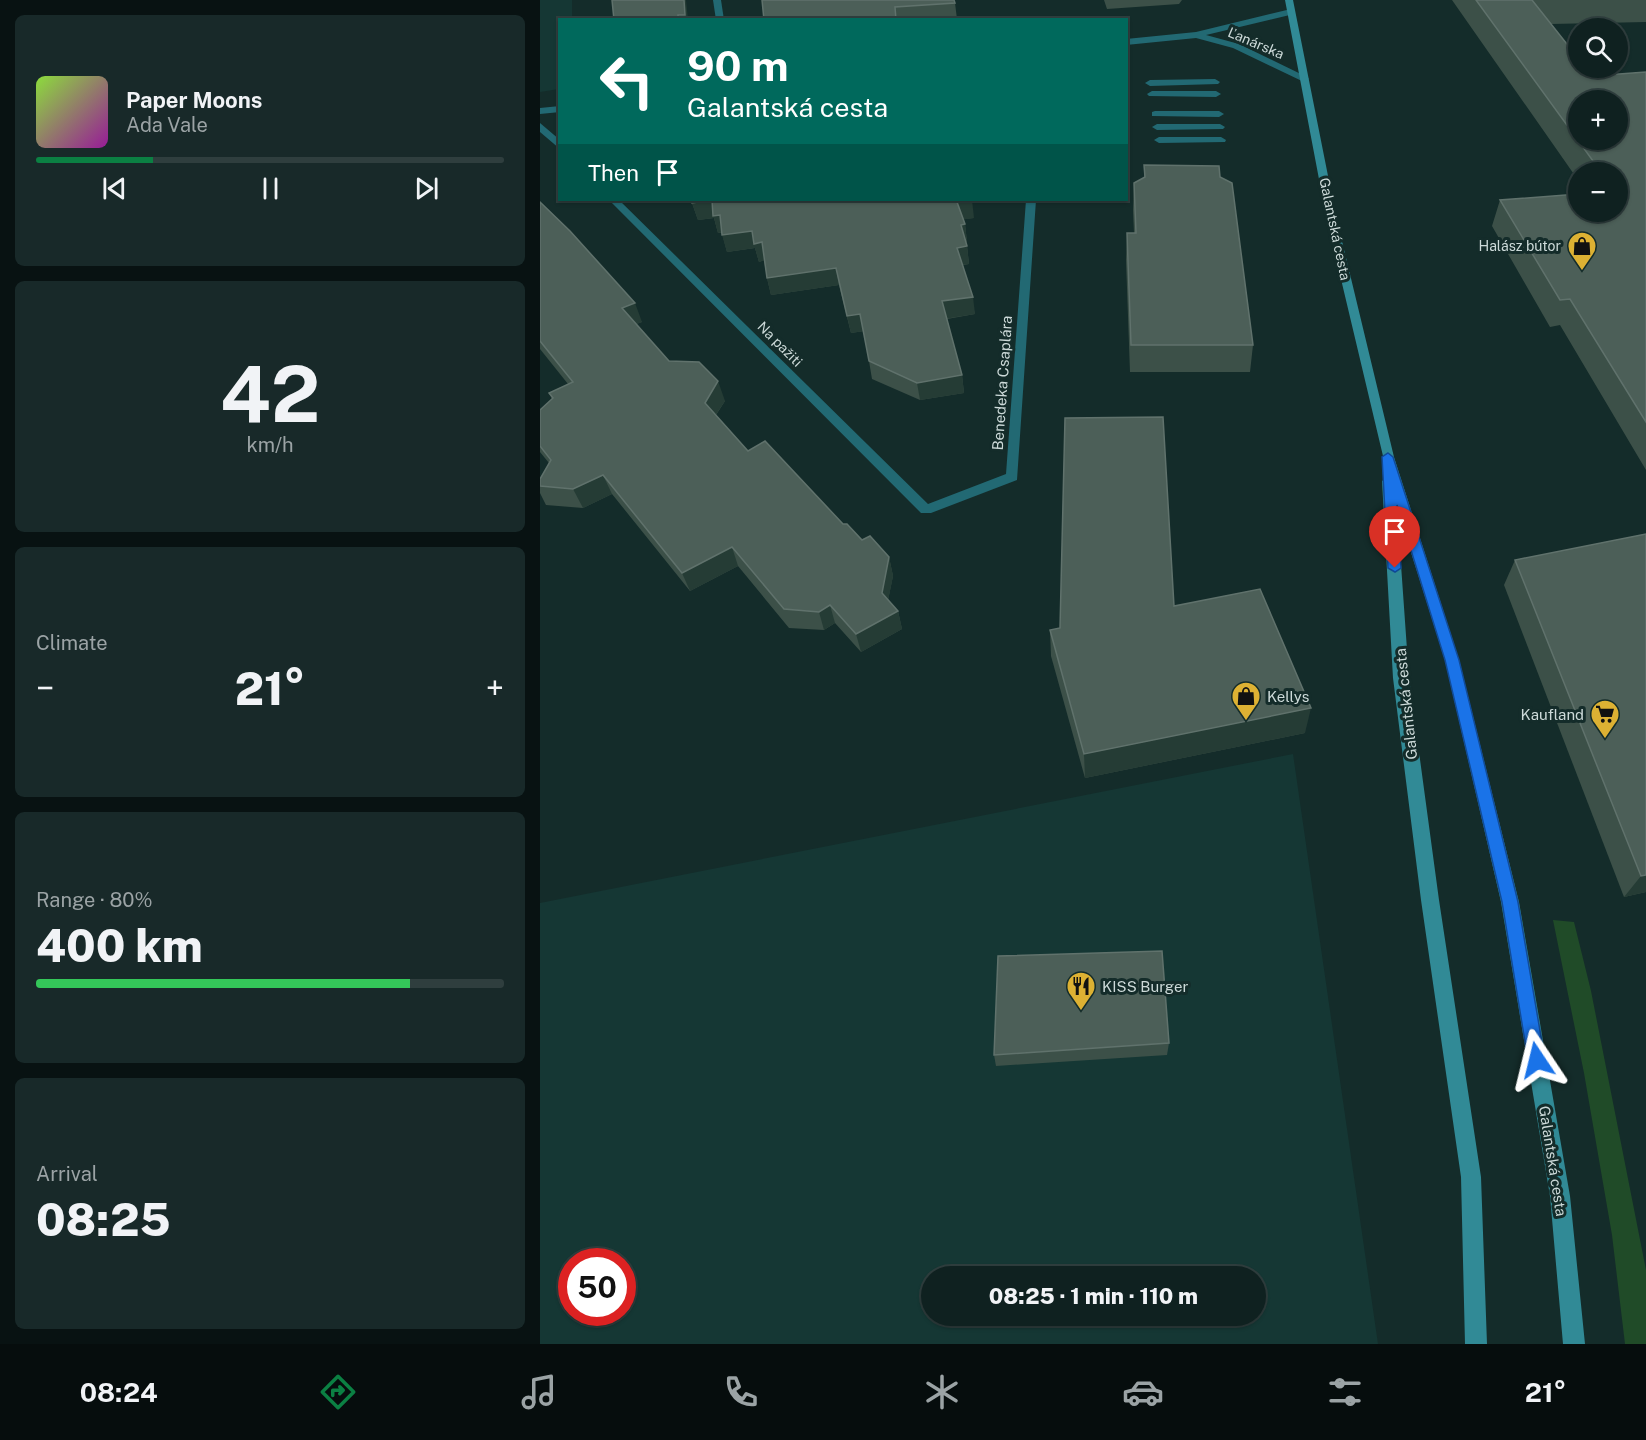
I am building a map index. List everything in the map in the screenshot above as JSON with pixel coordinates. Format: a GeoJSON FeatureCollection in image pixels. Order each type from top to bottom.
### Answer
{"type":"FeatureCollection","features":[{"type":"Feature","properties":{"kind":"main road","name":"Galantská cesta"},"geometry":{"type":"LineString","coordinates":[[1289,0],[1331,216],[1388,457],[1452,660],[1510,902],[1560,1196],[1574,1344]]}},
{"type":"Feature","properties":{"kind":"main road","name":"Galantská cesta"},"geometry":{"type":"LineString","coordinates":[[1388,457],[1403,690],[1430,900],[1471,1177],[1476,1344]]}},
{"type":"Feature","properties":{"kind":"street"},"geometry":{"type":"LineString","coordinates":[[717,0],[720,18]]}},
{"type":"Feature","properties":{"kind":"street","name":"Ľanárska"},"geometry":{"type":"LineString","coordinates":[[1128,42],[1196,35],[1291,12]]}},
{"type":"Feature","properties":{"kind":"street","name":"Ľanárska"},"geometry":{"type":"LineString","coordinates":[[1196,35],[1236,46],[1304,79]]}},
{"type":"Feature","properties":{"kind":"street"},"geometry":{"type":"LineString","coordinates":[[1150,83],[1215,82]]}},
{"type":"Feature","properties":{"kind":"street"},"geometry":{"type":"LineString","coordinates":[[1152,94],[1216,94]]}},
{"type":"Feature","properties":{"kind":"street"},"geometry":{"type":"LineString","coordinates":[[540,111],[558,109]]}},
{"type":"Feature","properties":{"kind":"street"},"geometry":{"type":"LineString","coordinates":[[1155,114],[1218,114]]}},
{"type":"Feature","properties":{"kind":"street"},"geometry":{"type":"LineString","coordinates":[[540,126],[558,144]]}},
{"type":"Feature","properties":{"kind":"street"},"geometry":{"type":"LineString","coordinates":[[1157,127],[1220,127]]}},
{"type":"Feature","properties":{"kind":"street"},"geometry":{"type":"LineString","coordinates":[[1159,140],[1221,140]]}},
{"type":"Feature","properties":{"kind":"street","name":"Na pažiti"},"geometry":{"type":"LineString","coordinates":[[615,201],[926,510]]}},
{"type":"Feature","properties":{"kind":"street","name":"Benedeka Csaplára"},"geometry":{"type":"LineString","coordinates":[[926,510],[1012,477],[1031,201]]}},
{"type":"Feature","properties":{"kind":"shaded area"},"geometry":{"type":"Polygon","coordinates":[[[540,0],[572,0],[572,18],[558,18],[558,89],[540,92],[540,0]]]}},
{"type":"Feature","properties":{"kind":"shaded area"},"geometry":{"type":"Polygon","coordinates":[[[1293,754],[1378,1344],[540,1344],[540,903],[1293,754]]]}},
{"type":"Feature","properties":{"kind":"green space"},"geometry":{"type":"Polygon","coordinates":[[[1553,920],[1574,922],[1591,991],[1646,1270],[1646,1344],[1625,1344],[1612,1235],[1584,1073],[1553,920]]]}},
{"type":"Feature","properties":{"kind":"building"},"geometry":{"type":"Polygon","coordinates":[[[612,0],[684,0],[685,15],[678,15],[678,18],[614,18],[612,0]]]}},
{"type":"Feature","properties":{"kind":"building"},"geometry":{"type":"Polygon","coordinates":[[[762,0],[954,0],[955,3],[895,7],[896,18],[764,18],[762,0]]]}},
{"type":"Feature","properties":{"kind":"building"},"geometry":{"type":"Polygon","coordinates":[[[1476,0],[1532,0],[1568,45],[1568,78],[1628,78],[1628,73],[1646,72],[1646,422],[1570,299],[1560,300],[1500,200],[1568,195],[1568,222],[1628,222],[1628,162],[1594,162],[1585,150],[1628,150],[1628,90],[1568,90],[1568,127],[1476,0]]]}},
{"type":"Feature","properties":{"kind":"building"},"geometry":{"type":"Polygon","coordinates":[[[1144,165],[1219,166],[1220,177],[1232,183],[1253,345],[1131,345],[1127,233],[1136,233],[1134,183],[1145,177],[1144,165]]]}},
{"type":"Feature","properties":{"kind":"building"},"geometry":{"type":"Polygon","coordinates":[[[712,201],[964,201],[957,202],[965,224],[961,225],[967,246],[957,248],[973,297],[942,301],[962,375],[917,383],[869,361],[860,314],[847,316],[836,268],[767,278],[762,242],[754,244],[752,231],[722,235],[720,215],[713,216],[712,201]]]}},
{"type":"Feature","properties":{"kind":"building"},"geometry":{"type":"Polygon","coordinates":[[[540,202],[570,231],[635,303],[622,308],[669,361],[699,362],[718,381],[705,403],[748,451],[765,441],[843,524],[847,524],[862,540],[870,536],[889,557],[882,593],[898,611],[856,634],[830,605],[819,612],[784,609],[732,547],[682,573],[603,475],[573,489],[540,486],[540,479],[551,460],[540,446],[540,410],[553,398],[549,393],[573,382],[540,341],[540,202]]]}},
{"type":"Feature","properties":{"kind":"building"},"geometry":{"type":"Polygon","coordinates":[[[1163,417],[1174,606],[1260,589],[1311,708],[1084,754],[1050,630],[1060,628],[1065,418],[1163,417]]]}},
{"type":"Feature","properties":{"kind":"building","name":"Kaufland"},"geometry":{"type":"Polygon","coordinates":[[[1646,534],[1646,875],[1641,876],[1515,560],[1646,534]]]}},
{"type":"Feature","properties":{"kind":"building","name":"KISS Burger"},"geometry":{"type":"Polygon","coordinates":[[[1162,951],[1169,1043],[994,1055],[998,956],[1162,951]]]}},
{"type":"Feature","properties":{"kind":"place","name":"Halász bútor"},"geometry":{"type":"Point","coordinates":[1582,272]}},
{"type":"Feature","properties":{"kind":"place","name":"Kellys"},"geometry":{"type":"Point","coordinates":[1246,722]}},
{"type":"Feature","properties":{"kind":"place","name":"Kaufland"},"geometry":{"type":"Point","coordinates":[1605,740]}},
{"type":"Feature","properties":{"kind":"place","name":"KISS Burger"},"geometry":{"type":"Point","coordinates":[1081,1012]}},
{"type":"Feature","properties":{"kind":"route"},"geometry":{"type":"LineString","coordinates":[[1395,568],[1388,457],[1452,660],[1510,902],[1537,1060]]}}]}
